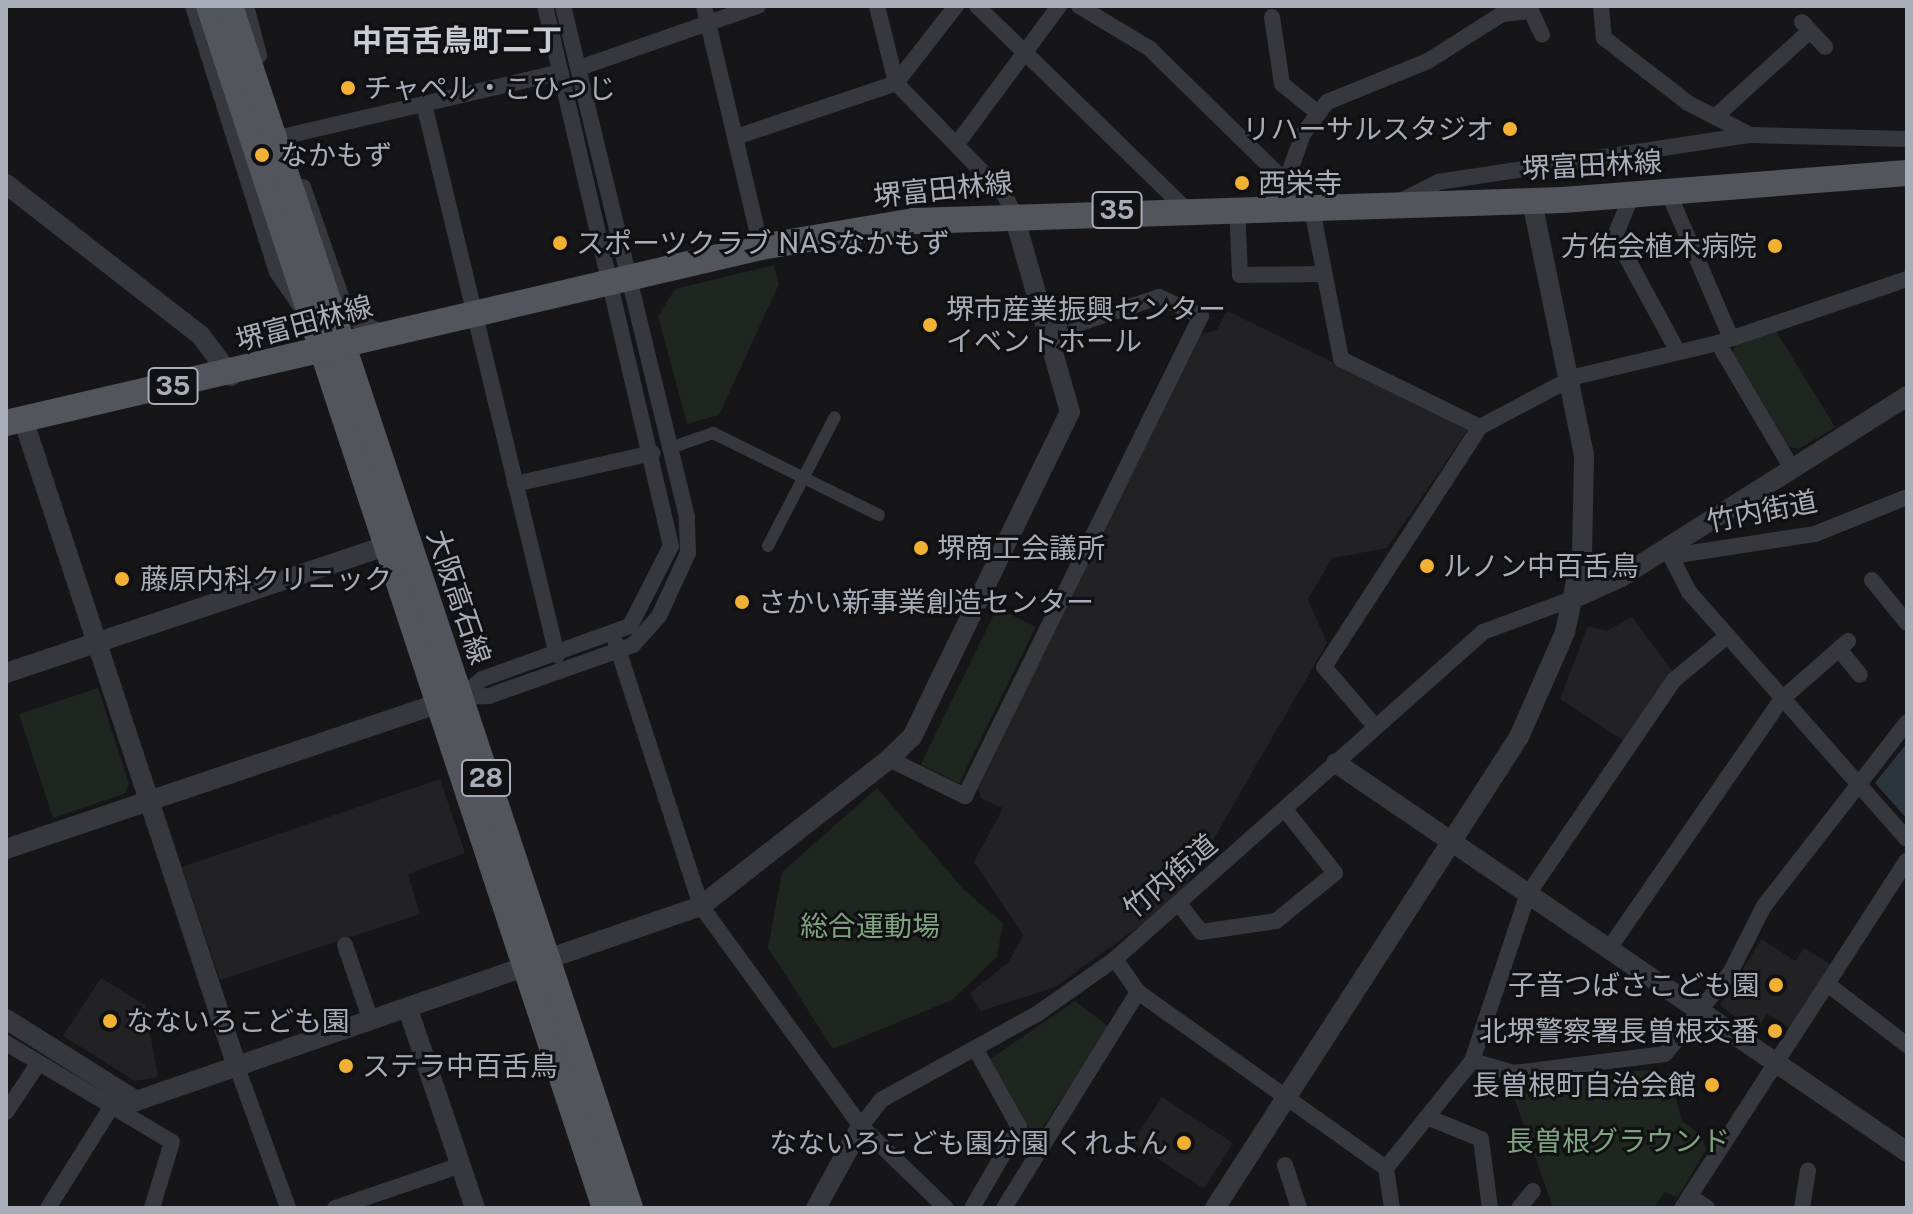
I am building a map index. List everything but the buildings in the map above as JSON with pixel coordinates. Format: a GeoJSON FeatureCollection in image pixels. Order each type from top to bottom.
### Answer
{"type":"FeatureCollection","features":[{"type":"Feature","properties":{"kind":"main road","name":"大阪高石線"},"geometry":{"type":"LineString","coordinates":[[209,6],[305,313],[330,350],[448,700],[535,966],[605,1208]]}},
{"type":"Feature","properties":{"kind":"main road","name":"大阪高石線"},"geometry":{"type":"LineString","coordinates":[[230,6],[330,350],[383,547],[448,700]]}},
{"type":"Feature","properties":{"kind":"main road","name":"堺富田林線"},"geometry":{"type":"LineString","coordinates":[[15,421],[231,376],[384,334],[621,282],[761,247],[1013,212],[1237,206],[1297,197],[1398,203],[1631,197],[1907,173]]}},
{"type":"Feature","properties":{"kind":"main road","name":"大阪高石線"},"geometry":{"type":"LineString","coordinates":[[535,966],[630,1208]]}},
{"type":"Feature","properties":{"kind":"street"},"geometry":{"type":"LineString","coordinates":[[193,6],[277,272],[305,313]]}},
{"type":"Feature","properties":{"kind":"street"},"geometry":{"type":"LineString","coordinates":[[246,6],[286,136],[348,316],[384,334]]}},
{"type":"Feature","properties":{"kind":"street"},"geometry":{"type":"LineString","coordinates":[[448,700],[489,696],[619,653],[649,632],[688,553],[670,448],[561,72],[545,6]]}},
{"type":"Feature","properties":{"kind":"street"},"geometry":{"type":"LineString","coordinates":[[6,849],[448,700],[482,679],[614,636],[643,607],[671,546],[579,68],[563,6]]}},
{"type":"Feature","properties":{"kind":"street"},"geometry":{"type":"LineString","coordinates":[[704,6],[761,247]]}},
{"type":"Feature","properties":{"kind":"street"},"geometry":{"type":"LineString","coordinates":[[579,68],[758,6]]}},
{"type":"Feature","properties":{"kind":"street"},"geometry":{"type":"LineString","coordinates":[[6,1019],[136,1101],[535,966],[701,906],[889,759],[912,737],[1062,434],[1070,412],[1050,333],[1013,212],[957,144],[896,83],[877,6]]}},
{"type":"Feature","properties":{"kind":"street"},"geometry":{"type":"LineString","coordinates":[[736,137],[896,83],[956,6]]}},
{"type":"Feature","properties":{"kind":"street"},"geometry":{"type":"LineString","coordinates":[[977,6],[1185,208]]}},
{"type":"Feature","properties":{"kind":"street"},"geometry":{"type":"LineString","coordinates":[[957,144],[1059,6]]}},
{"type":"Feature","properties":{"kind":"street"},"geometry":{"type":"LineString","coordinates":[[1079,6],[1149,48],[1297,197],[1321,274],[1341,359],[1480,427]]}},
{"type":"Feature","properties":{"kind":"street"},"geometry":{"type":"LineString","coordinates":[[1601,6],[1604,38],[1715,117],[1750,135]]}},
{"type":"Feature","properties":{"kind":"street"},"geometry":{"type":"LineString","coordinates":[[1297,197],[1318,113],[1327,102],[1428,61],[1502,14],[1531,11],[1542,35]]}},
{"type":"Feature","properties":{"kind":"street"},"geometry":{"type":"LineString","coordinates":[[1272,17],[1282,84],[1318,113]]}},
{"type":"Feature","properties":{"kind":"street"},"geometry":{"type":"LineString","coordinates":[[1715,117],[1806,26],[1825,47]]}},
{"type":"Feature","properties":{"kind":"street"},"geometry":{"type":"LineString","coordinates":[[286,136],[561,72]]}},
{"type":"Feature","properties":{"kind":"street"},"geometry":{"type":"LineString","coordinates":[[424,104],[557,655]]}},
{"type":"Feature","properties":{"kind":"street"},"geometry":{"type":"LineString","coordinates":[[1398,203],[1438,182],[1750,135],[1907,139]]}},
{"type":"Feature","properties":{"kind":"street"},"geometry":{"type":"LineString","coordinates":[[6,184],[201,336],[231,376]]}},
{"type":"Feature","properties":{"kind":"street"},"geometry":{"type":"LineString","coordinates":[[1669,194],[1724,341],[1791,467]]}},
{"type":"Feature","properties":{"kind":"street"},"geometry":{"type":"LineString","coordinates":[[1631,197],[1615,236],[1678,352]]}},
{"type":"Feature","properties":{"kind":"street"},"geometry":{"type":"LineString","coordinates":[[1215,1208],[1532,713],[1575,598],[1585,516],[1574,377],[1532,201]]}},
{"type":"Feature","properties":{"kind":"street"},"geometry":{"type":"LineString","coordinates":[[1237,206],[1240,275],[1321,274]]}},
{"type":"Feature","properties":{"kind":"street"},"geometry":{"type":"LineString","coordinates":[[1373,724],[1324,667],[1480,427],[1574,377],[1724,341],[1907,279]]}},
{"type":"Feature","properties":{"kind":"street"},"geometry":{"type":"LineString","coordinates":[[889,759],[965,796],[1201,316],[1159,297],[1050,333]]}},
{"type":"Feature","properties":{"kind":"street"},"geometry":{"type":"LineString","coordinates":[[1575,598],[1669,551],[1791,467],[1907,396]]}},
{"type":"Feature","properties":{"kind":"street"},"geometry":{"type":"LineString","coordinates":[[768,546],[835,417]]}},
{"type":"Feature","properties":{"kind":"street"},"geometry":{"type":"LineString","coordinates":[[15,421],[98,642],[237,1067],[288,1208]]}},
{"type":"Feature","properties":{"kind":"street"},"geometry":{"type":"LineString","coordinates":[[670,448],[713,433],[879,515]]}},
{"type":"Feature","properties":{"kind":"street"},"geometry":{"type":"LineString","coordinates":[[515,484],[653,453]]}},
{"type":"Feature","properties":{"kind":"street","name":"竹内街道"},"geometry":{"type":"LineString","coordinates":[[1669,551],[1815,534],[1907,497]]}},
{"type":"Feature","properties":{"kind":"street"},"geometry":{"type":"LineString","coordinates":[[6,673],[383,547]]}},
{"type":"Feature","properties":{"kind":"street"},"geometry":{"type":"LineString","coordinates":[[1669,551],[1726,637],[1858,779],[1907,839]]}},
{"type":"Feature","properties":{"kind":"street"},"geometry":{"type":"LineString","coordinates":[[1872,580],[1907,623]]}},
{"type":"Feature","properties":{"kind":"street","name":"竹内街道"},"geometry":{"type":"LineString","coordinates":[[816,1208],[861,1126],[881,1100],[975,1048],[1115,959],[1287,812],[1373,724],[1483,632],[1575,598]]}},
{"type":"Feature","properties":{"kind":"street"},"geometry":{"type":"LineString","coordinates":[[614,636],[701,906],[861,1126],[946,1208]]}},
{"type":"Feature","properties":{"kind":"street"},"geometry":{"type":"LineString","coordinates":[[1386,1168],[1472,1061],[1528,894],[1674,680],[1726,637]]}},
{"type":"Feature","properties":{"kind":"street"},"geometry":{"type":"LineString","coordinates":[[1608,950],[1782,699],[1844,645],[1860,675]]}},
{"type":"Feature","properties":{"kind":"street"},"geometry":{"type":"LineString","coordinates":[[1472,1061],[1514,1073],[1651,1061],[1700,1013],[1764,906],[1858,779],[1907,722]]}},
{"type":"Feature","properties":{"kind":"street"},"geometry":{"type":"LineString","coordinates":[[1336,763],[1907,1152]]}},
{"type":"Feature","properties":{"kind":"street"},"geometry":{"type":"LineString","coordinates":[[1180,905],[1201,932],[1276,921],[1335,873],[1287,812]]}},
{"type":"Feature","properties":{"kind":"street"},"geometry":{"type":"LineString","coordinates":[[1707,1208],[1686,1202],[1830,986],[1907,860]]}},
{"type":"Feature","properties":{"kind":"street"},"geometry":{"type":"LineString","coordinates":[[345,945],[371,1021]]}},
{"type":"Feature","properties":{"kind":"street"},"geometry":{"type":"LineString","coordinates":[[1115,959],[1138,992],[1386,1168],[1392,1208]]}},
{"type":"Feature","properties":{"kind":"street"},"geometry":{"type":"LineString","coordinates":[[1830,986],[1907,1045]]}},
{"type":"Feature","properties":{"kind":"street"},"geometry":{"type":"LineString","coordinates":[[1004,1208],[1138,992]]}},
{"type":"Feature","properties":{"kind":"street"},"geometry":{"type":"LineString","coordinates":[[408,1009],[475,1208]]}},
{"type":"Feature","properties":{"kind":"street"},"geometry":{"type":"LineString","coordinates":[[6,1043],[110,1109],[172,1142],[152,1208]]}},
{"type":"Feature","properties":{"kind":"street"},"geometry":{"type":"LineString","coordinates":[[972,1208],[1019,1127],[975,1048]]}},
{"type":"Feature","properties":{"kind":"street"},"geometry":{"type":"LineString","coordinates":[[6,1112],[38,1064]]}},
{"type":"Feature","properties":{"kind":"street"},"geometry":{"type":"LineString","coordinates":[[48,1208],[110,1109]]}},
{"type":"Feature","properties":{"kind":"street"},"geometry":{"type":"LineString","coordinates":[[1427,1117],[1481,1139],[1490,1208]]}},
{"type":"Feature","properties":{"kind":"street"},"geometry":{"type":"LineString","coordinates":[[335,1208],[461,1165]]}},
{"type":"Feature","properties":{"kind":"street"},"geometry":{"type":"LineString","coordinates":[[1285,1165],[1299,1208]]}},
{"type":"Feature","properties":{"kind":"street"},"geometry":{"type":"LineString","coordinates":[[1802,1208],[1808,1170]]}},
{"type":"Feature","properties":{"kind":"street"},"geometry":{"type":"LineString","coordinates":[[1519,1208],[1533,1191]]}},
{"type":"Feature","properties":{"kind":"shaded area"},"geometry":{"type":"Polygon","coordinates":[[[1227,311],[1469,428],[1387,548],[1332,558],[1308,599],[1327,643],[1180,897],[1055,987],[981,1011],[970,993],[1009,962],[1023,935],[974,862],[1003,808],[981,798],[977,785],[1201,334],[1217,330],[1227,311]]]}},
{"type":"Feature","properties":{"kind":"shaded area"},"geometry":{"type":"Polygon","coordinates":[[[1632,617],[1673,672],[1624,741],[1560,699],[1588,626],[1606,631],[1632,617]]]}},
{"type":"Feature","properties":{"kind":"shaded area"},"geometry":{"type":"Polygon","coordinates":[[[1907,743],[1907,819],[1875,783],[1907,743]]]}},
{"type":"Feature","properties":{"kind":"shaded area"},"geometry":{"type":"Polygon","coordinates":[[[440,779],[465,853],[408,874],[420,914],[220,980],[182,867],[440,779]]]}},
{"type":"Feature","properties":{"kind":"shaded area","name":"子音つばさこども園"},"geometry":{"type":"Polygon","coordinates":[[[1762,939],[1795,961],[1804,948],[1833,966],[1792,1030],[1767,1014],[1755,1033],[1720,1005],[1762,939]]]}},
{"type":"Feature","properties":{"kind":"shaded area","name":"なないろこども園"},"geometry":{"type":"Polygon","coordinates":[[[101,978],[145,1005],[158,1077],[135,1081],[63,1036],[101,978]]]}},
{"type":"Feature","properties":{"kind":"shaded area","name":"なないろこども園分園 くれよん"},"geometry":{"type":"Polygon","coordinates":[[[1162,1097],[1233,1143],[1204,1189],[1133,1142],[1162,1097]]]}},
{"type":"Feature","properties":{"kind":"green space"},"geometry":{"type":"Polygon","coordinates":[[[774,265],[779,284],[719,415],[687,424],[658,316],[675,289],[774,265]]]}},
{"type":"Feature","properties":{"kind":"green space"},"geometry":{"type":"Polygon","coordinates":[[[1776,331],[1835,427],[1799,449],[1789,447],[1732,352],[1737,343],[1776,331]]]}},
{"type":"Feature","properties":{"kind":"green space"},"geometry":{"type":"Polygon","coordinates":[[[997,608],[1036,627],[959,783],[921,764],[997,608]]]}},
{"type":"Feature","properties":{"kind":"green space"},"geometry":{"type":"Polygon","coordinates":[[[98,688],[129,784],[124,794],[53,818],[19,714],[98,688]]]}},
{"type":"Feature","properties":{"kind":"green space","name":"総合運動場"},"geometry":{"type":"Polygon","coordinates":[[[877,788],[964,890],[1003,923],[997,957],[952,1000],[833,1049],[768,948],[782,872],[877,788]]]}},
{"type":"Feature","properties":{"kind":"green space"},"geometry":{"type":"Polygon","coordinates":[[[1075,1001],[1109,1027],[1035,1139],[990,1059],[1075,1001]]]}},
{"type":"Feature","properties":{"kind":"green space","name":"長曽根グラウンド"},"geometry":{"type":"Polygon","coordinates":[[[1648,1070],[1676,1098],[1682,1121],[1701,1135],[1706,1150],[1677,1198],[1665,1192],[1654,1208],[1553,1208],[1509,1083],[1648,1070]]]}},
{"type":"Feature","properties":{"kind":"place","name":"チャペル・こひつじ"},"geometry":{"type":"Point","coordinates":[348,88]}},
{"type":"Feature","properties":{"kind":"place","name":"リハーサルスタジオ"},"geometry":{"type":"Point","coordinates":[1510,129]}},
{"type":"Feature","properties":{"kind":"place","name":"なかもず"},"geometry":{"type":"Point","coordinates":[262,155]}},
{"type":"Feature","properties":{"kind":"place","name":"西栄寺"},"geometry":{"type":"Point","coordinates":[1242,183]}},
{"type":"Feature","properties":{"kind":"place","name":"スポーツクラブ NASなかもず"},"geometry":{"type":"Point","coordinates":[560,243]}},
{"type":"Feature","properties":{"kind":"place","name":"方佑会植木病院"},"geometry":{"type":"Point","coordinates":[1775,246]}},
{"type":"Feature","properties":{"kind":"place","name":"堺市産業振興センター イベントホール"},"geometry":{"type":"Point","coordinates":[930,325]}},
{"type":"Feature","properties":{"kind":"place","name":"堺商工会議所"},"geometry":{"type":"Point","coordinates":[921,548]}},
{"type":"Feature","properties":{"kind":"place","name":"ルノン中百舌鳥"},"geometry":{"type":"Point","coordinates":[1427,566]}},
{"type":"Feature","properties":{"kind":"place","name":"藤原内科クリニック"},"geometry":{"type":"Point","coordinates":[122,579]}},
{"type":"Feature","properties":{"kind":"place","name":"さかい新事業創造センター"},"geometry":{"type":"Point","coordinates":[742,602]}},
{"type":"Feature","properties":{"kind":"place","name":"子音つばさこども園"},"geometry":{"type":"Point","coordinates":[1776,985]}},
{"type":"Feature","properties":{"kind":"place","name":"なないろこども園"},"geometry":{"type":"Point","coordinates":[110,1021]}},
{"type":"Feature","properties":{"kind":"place","name":"北堺警察署長曽根交番"},"geometry":{"type":"Point","coordinates":[1775,1031]}},
{"type":"Feature","properties":{"kind":"place","name":"ステラ中百舌鳥"},"geometry":{"type":"Point","coordinates":[346,1066]}},
{"type":"Feature","properties":{"kind":"place","name":"長曽根町自治会館"},"geometry":{"type":"Point","coordinates":[1712,1085]}},
{"type":"Feature","properties":{"kind":"place","name":"なないろこども園分園 くれよん"},"geometry":{"type":"Point","coordinates":[1184,1143]}},
{"type":"Feature","properties":{"kind":"district","name":"中百舌鳥町二丁"},"geometry":{"type":"Point","coordinates":[457,40]}}]}
